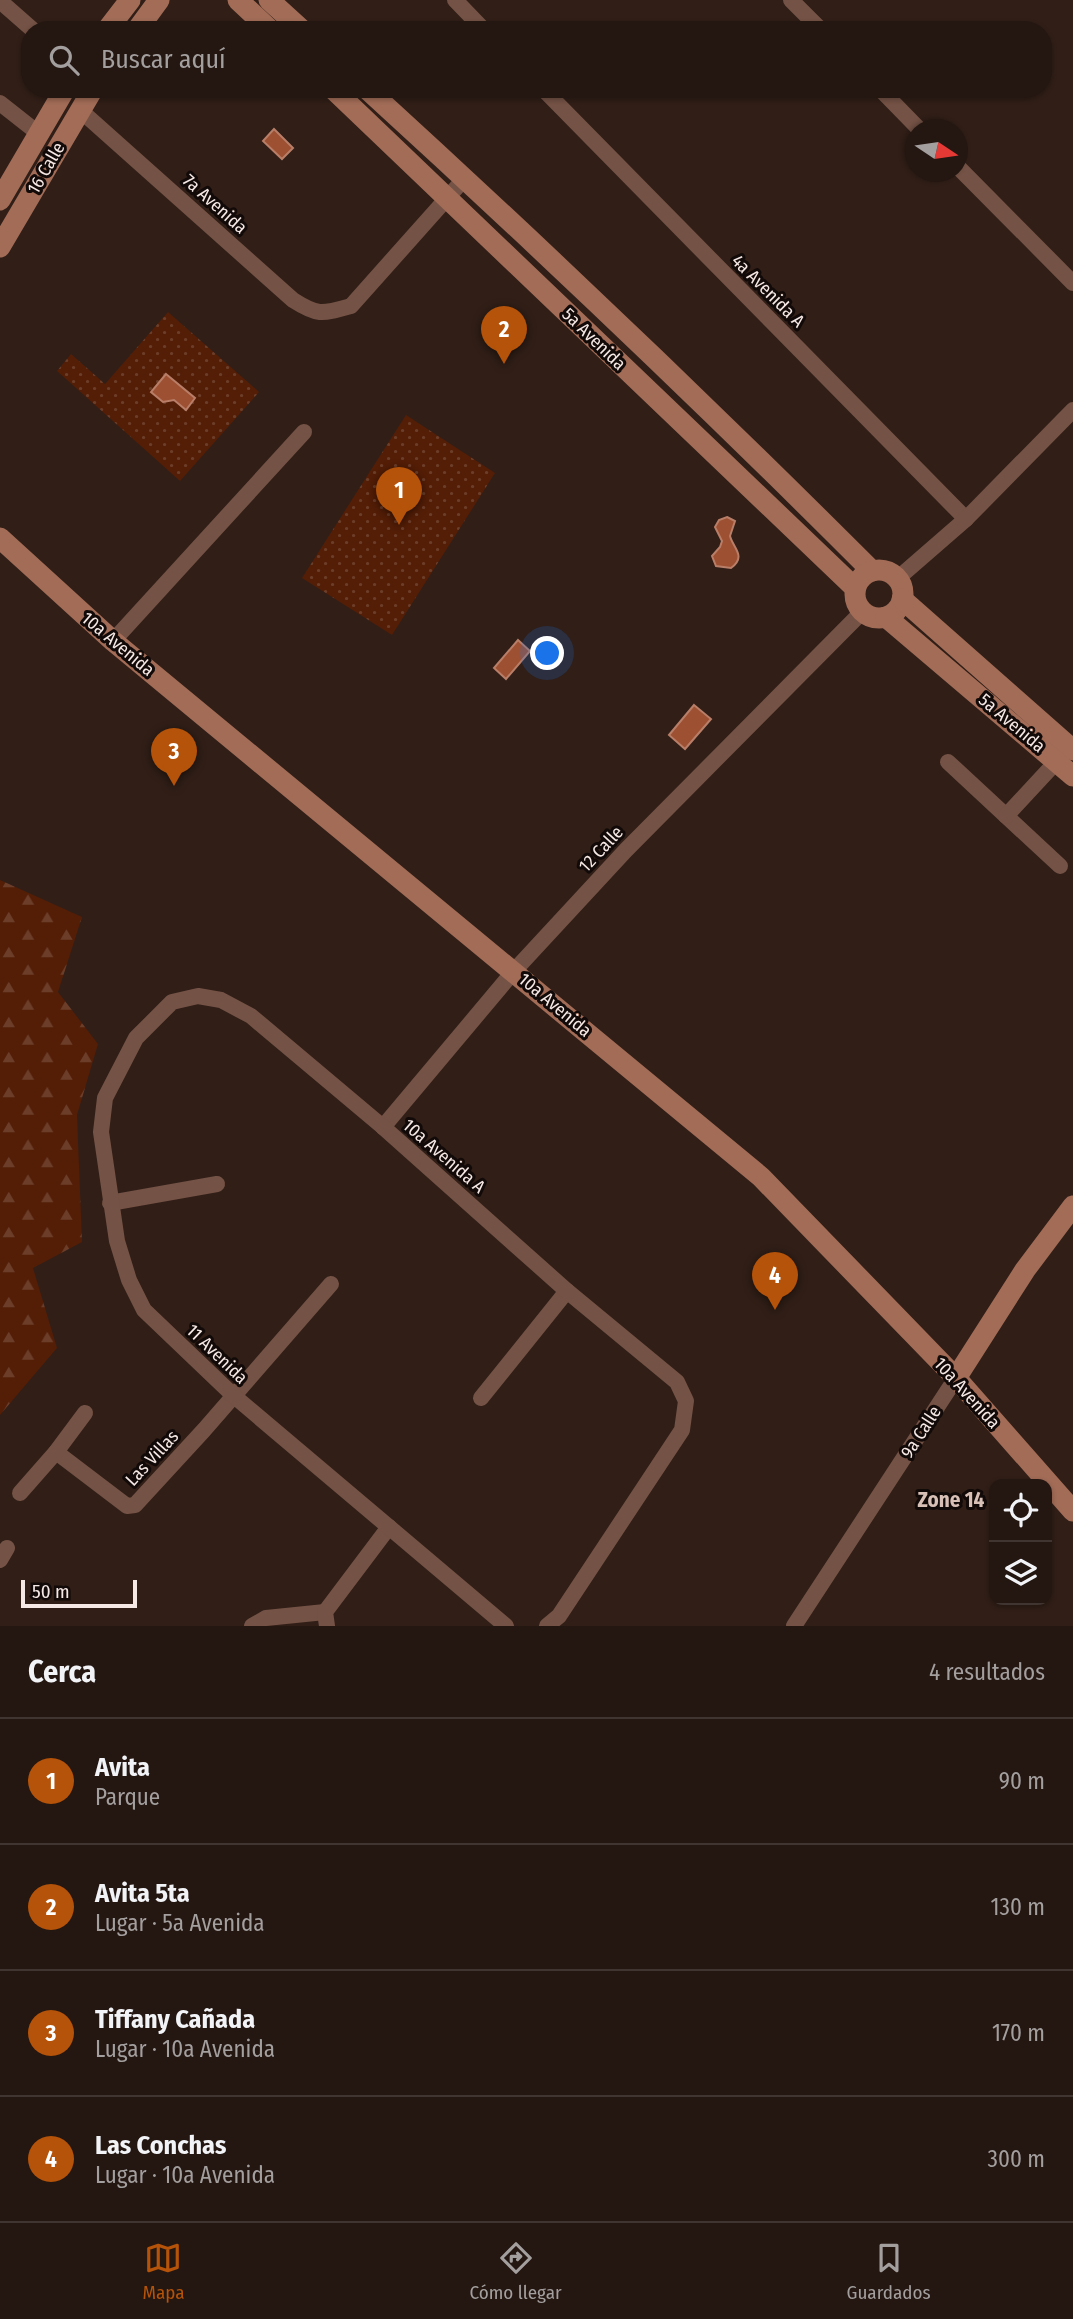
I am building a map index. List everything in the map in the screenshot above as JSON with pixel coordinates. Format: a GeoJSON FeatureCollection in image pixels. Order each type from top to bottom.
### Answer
{"type":"FeatureCollection","features":[{"type":"Feature","properties":{"kind":"street"},"geometry":{"type":"LineString","coordinates":[[114,21],[130,0]]}},
{"type":"Feature","properties":{"kind":"street"},"geometry":{"type":"LineString","coordinates":[[144,21],[159,0]]}},
{"type":"Feature","properties":{"kind":"street"},"geometry":{"type":"LineString","coordinates":[[238,0],[260,21]]}},
{"type":"Feature","properties":{"kind":"street"},"geometry":{"type":"LineString","coordinates":[[269,0],[292,21]]}},
{"type":"Feature","properties":{"kind":"street"},"geometry":{"type":"LineString","coordinates":[[455,0],[475,21]]}},
{"type":"Feature","properties":{"kind":"street"},"geometry":{"type":"LineString","coordinates":[[791,0],[812,21]]}},
{"type":"Feature","properties":{"kind":"street"},"geometry":{"type":"LineString","coordinates":[[0,1],[23,21]]}},
{"type":"Feature","properties":{"kind":"street","name":"16 Calle"},"geometry":{"type":"LineString","coordinates":[[0,200],[59,98]]}},
{"type":"Feature","properties":{"kind":"street","name":"16 Calle"},"geometry":{"type":"LineString","coordinates":[[0,247],[87,98]]}},
{"type":"Feature","properties":{"kind":"street","name":"5a Avenida"},"geometry":{"type":"LineString","coordinates":[[343,98],[855,589]]}},
{"type":"Feature","properties":{"kind":"street","name":"5a Avenida"},"geometry":{"type":"LineString","coordinates":[[377,98],[741,440],[872,571]]}},
{"type":"Feature","properties":{"kind":"street","name":"4a Avenida A"},"geometry":{"type":"LineString","coordinates":[[551,98],[966,519]]}},
{"type":"Feature","properties":{"kind":"street"},"geometry":{"type":"LineString","coordinates":[[889,98],[909,119]]}},
{"type":"Feature","properties":{"kind":"street"},"geometry":{"type":"LineString","coordinates":[[0,103],[38,133]]}},
{"type":"Feature","properties":{"kind":"street","name":"7a Avenida"},"geometry":{"type":"LineString","coordinates":[[80,110],[293,300],[313,313],[351,306],[449,198]]}},
{"type":"Feature","properties":{"kind":"street"},"geometry":{"type":"LineString","coordinates":[[449,198],[465,178]]}},
{"type":"Feature","properties":{"kind":"street"},"geometry":{"type":"LineString","coordinates":[[968,178],[1073,283]]}},
{"type":"Feature","properties":{"kind":"street"},"geometry":{"type":"LineString","coordinates":[[900,589],[883,570],[872,571],[861,578],[855,589],[856,601],[863,612],[874,617],[886,617],[896,610],[900,589],[1073,410]]}},
{"type":"Feature","properties":{"kind":"street"},"geometry":{"type":"LineString","coordinates":[[113,641],[304,432]]}},
{"type":"Feature","properties":{"kind":"street","name":"10a Avenida"},"geometry":{"type":"LineString","coordinates":[[0,538],[113,641],[761,1177],[956,1378],[1073,1511]]}},
{"type":"Feature","properties":{"kind":"street","name":"5a Avenida"},"geometry":{"type":"LineString","coordinates":[[900,589],[1065,755],[1073,776]]}},
{"type":"Feature","properties":{"kind":"street","name":"12 Calle"},"geometry":{"type":"LineString","coordinates":[[383,1128],[514,971],[626,850],[863,612]]}},
{"type":"Feature","properties":{"kind":"street","name":"5a Avenida"},"geometry":{"type":"LineString","coordinates":[[886,617],[1065,755]]}},
{"type":"Feature","properties":{"kind":"street"},"geometry":{"type":"LineString","coordinates":[[1006,816],[1065,755]]}},
{"type":"Feature","properties":{"kind":"street"},"geometry":{"type":"LineString","coordinates":[[948,762],[1060,866]]}},
{"type":"Feature","properties":{"kind":"street","name":"10a Avenida A"},"geometry":{"type":"LineString","coordinates":[[155,1018],[172,1002],[198,996],[221,1000],[251,1016],[677,1382],[686,1401],[682,1430],[559,1616],[547,1626]]}},
{"type":"Feature","properties":{"kind":"street","name":"11 Avenida"},"geometry":{"type":"LineString","coordinates":[[155,1018],[136,1038],[104,1098],[100,1132],[117,1241],[129,1280],[144,1310],[234,1396],[506,1626]]}},
{"type":"Feature","properties":{"kind":"street"},"geometry":{"type":"LineString","coordinates":[[110,1203],[217,1184]]}},
{"type":"Feature","properties":{"kind":"street","name":"9a Calle"},"geometry":{"type":"LineString","coordinates":[[794,1626],[1025,1270],[1073,1206]]}},
{"type":"Feature","properties":{"kind":"street","name":"Las Villas"},"geometry":{"type":"LineString","coordinates":[[56,1452],[127,1506],[135,1505],[331,1284]]}},
{"type":"Feature","properties":{"kind":"street"},"geometry":{"type":"LineString","coordinates":[[481,1398],[568,1291]]}},
{"type":"Feature","properties":{"kind":"street"},"geometry":{"type":"LineString","coordinates":[[20,1493],[85,1413]]}},
{"type":"Feature","properties":{"kind":"street"},"geometry":{"type":"LineString","coordinates":[[252,1626],[266,1618],[326,1619],[389,1527]]}},
{"type":"Feature","properties":{"kind":"green space"},"geometry":{"type":"Polygon","coordinates":[[[168,312],[259,392],[180,481],[57,371],[71,354],[105,384],[168,312]]]}},
{"type":"Feature","properties":{"kind":"green space"},"geometry":{"type":"Polygon","coordinates":[[[406,415],[495,473],[392,635],[302,578],[406,415]]]}},
{"type":"Feature","properties":{"kind":"green space"},"geometry":{"type":"Polygon","coordinates":[[[0,880],[82,917],[58,992],[98,1044],[77,1115],[82,1242],[33,1268],[57,1348],[0,1415],[0,880]]]}},
{"type":"Feature","properties":{"kind":"shaded area"},"geometry":{"type":"Polygon","coordinates":[[[274,129],[293,148],[282,159],[263,141],[274,129]]]}},
{"type":"Feature","properties":{"kind":"shaded area"},"geometry":{"type":"Polygon","coordinates":[[[166,374],[195,398],[186,410],[174,400],[163,402],[151,392],[166,374]]]}},
{"type":"Feature","properties":{"kind":"shaded area"},"geometry":{"type":"Polygon","coordinates":[[[727,517],[735,521],[730,536],[739,556],[731,568],[716,566],[712,556],[722,541],[715,527],[719,520],[727,517]]]}},
{"type":"Feature","properties":{"kind":"shaded area"},"geometry":{"type":"Polygon","coordinates":[[[518,640],[530,651],[506,679],[494,668],[518,640]]]}},
{"type":"Feature","properties":{"kind":"shaded area"},"geometry":{"type":"Polygon","coordinates":[[[694,705],[711,719],[685,749],[669,735],[694,705]]]}},
{"type":"Feature","properties":{"kind":"place","name":"Avita 5ta"},"geometry":{"type":"Point","coordinates":[504,364]}},
{"type":"Feature","properties":{"kind":"place","name":"Avita"},"geometry":{"type":"Point","coordinates":[399,525]}},
{"type":"Feature","properties":{"kind":"place","name":"Tiffany Cañada"},"geometry":{"type":"Point","coordinates":[174,786]}},
{"type":"Feature","properties":{"kind":"place","name":"Las Conchas"},"geometry":{"type":"Point","coordinates":[775,1310]}},
{"type":"Feature","properties":{"kind":"district","name":"Zone 14"},"geometry":{"type":"Point","coordinates":[951,1500]}}]}
